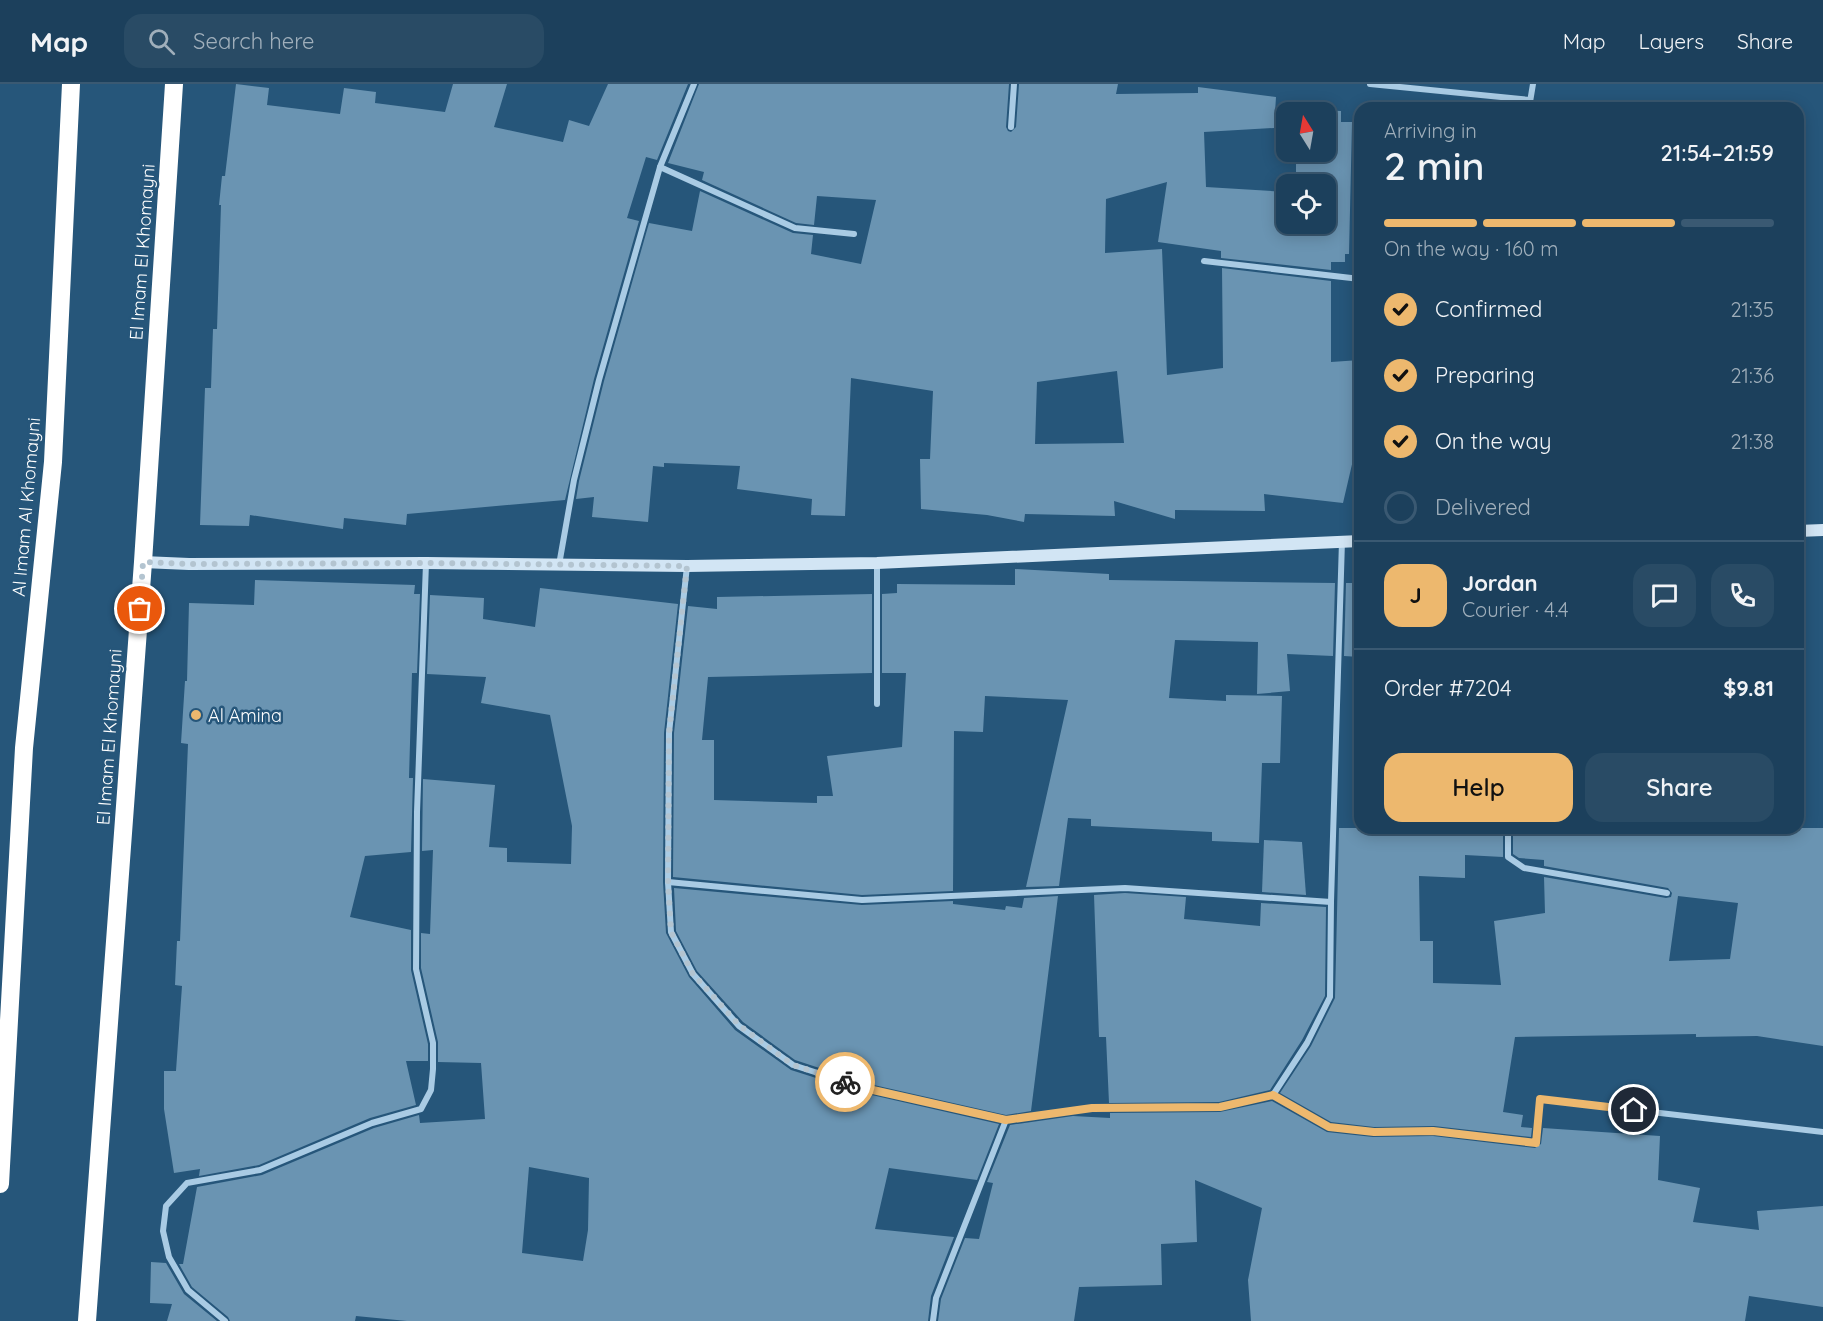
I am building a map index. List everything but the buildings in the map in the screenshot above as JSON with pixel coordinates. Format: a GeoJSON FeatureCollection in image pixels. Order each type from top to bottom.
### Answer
{"type":"FeatureCollection","features":[{"type":"Feature","properties":{"kind":"highway","name":"Al Imam Al Khomayni"},"geometry":{"type":"LineString","coordinates":[[0,1184],[24,748],[53,462],[72,84]]}},
{"type":"Feature","properties":{"kind":"highway","name":"El Imam El Khomayni"},"geometry":{"type":"LineString","coordinates":[[87,1321],[143,562],[174,84]]}},
{"type":"Feature","properties":{"kind":"street"},"geometry":{"type":"LineString","coordinates":[[558,565],[574,480],[599,380],[660,167],[694,84]]}},
{"type":"Feature","properties":{"kind":"street"},"geometry":{"type":"LineString","coordinates":[[1011,127],[1014,84]]}},
{"type":"Feature","properties":{"kind":"street"},"geometry":{"type":"LineString","coordinates":[[1370,84],[1514,102]]}},
{"type":"Feature","properties":{"kind":"street"},"geometry":{"type":"LineString","coordinates":[[1530,102],[1533,84]]}},
{"type":"Feature","properties":{"kind":"street"},"geometry":{"type":"LineString","coordinates":[[660,167],[795,228],[854,234]]}},
{"type":"Feature","properties":{"kind":"street"},"geometry":{"type":"LineString","coordinates":[[1204,261],[1354,278]]}},
{"type":"Feature","properties":{"kind":"street"},"geometry":{"type":"LineString","coordinates":[[1804,531],[1823,530]]}},
{"type":"Feature","properties":{"kind":"street"},"geometry":{"type":"LineString","coordinates":[[1273,1095],[1307,1043],[1330,997],[1342,541]]}},
{"type":"Feature","properties":{"kind":"street"},"geometry":{"type":"LineString","coordinates":[[143,562],[687,566],[877,563],[1354,541]]}},
{"type":"Feature","properties":{"kind":"street"},"geometry":{"type":"LineString","coordinates":[[225,1321],[188,1290],[170,1257],[163,1231],[166,1206],[188,1183],[260,1170],[372,1123],[421,1109],[431,1090],[434,1069],[433,1043],[416,969],[417,812],[426,563]]}},
{"type":"Feature","properties":{"kind":"street"},"geometry":{"type":"LineString","coordinates":[[877,563],[877,705]]}},
{"type":"Feature","properties":{"kind":"street"},"geometry":{"type":"LineString","coordinates":[[687,566],[669,733],[668,882],[671,932],[693,974],[740,1026],[793,1065],[864,1088],[1006,1120],[1092,1108],[1220,1107],[1273,1095],[1329,1127],[1374,1132],[1433,1131],[1536,1143],[1540,1099],[1823,1132]]}},
{"type":"Feature","properties":{"kind":"street"},"geometry":{"type":"LineString","coordinates":[[1508,834],[1508,857],[1524,868],[1667,893]]}},
{"type":"Feature","properties":{"kind":"street"},"geometry":{"type":"LineString","coordinates":[[668,882],[862,900],[1125,888],[1331,902]]}},
{"type":"Feature","properties":{"kind":"street"},"geometry":{"type":"LineString","coordinates":[[933,1321],[936,1298],[1006,1120]]}},
{"type":"Feature","properties":{"kind":"way so far"},"geometry":{"type":"LineString","coordinates":[[140,609],[143,562],[687,566],[669,733],[668,882],[671,932],[693,974],[740,1026],[793,1065],[845,1082]]}},
{"type":"Feature","properties":{"kind":"place","name":"Al Amina"},"geometry":{"type":"Point","coordinates":[196,715]}},
{"type":"Feature","properties":{"kind":"route"},"geometry":{"type":"LineString","coordinates":[[845,1082],[1006,1120],[1092,1108],[1220,1107],[1273,1095],[1329,1127],[1374,1132],[1433,1131],[1536,1143],[1540,1099],[1634,1110]]}}]}
